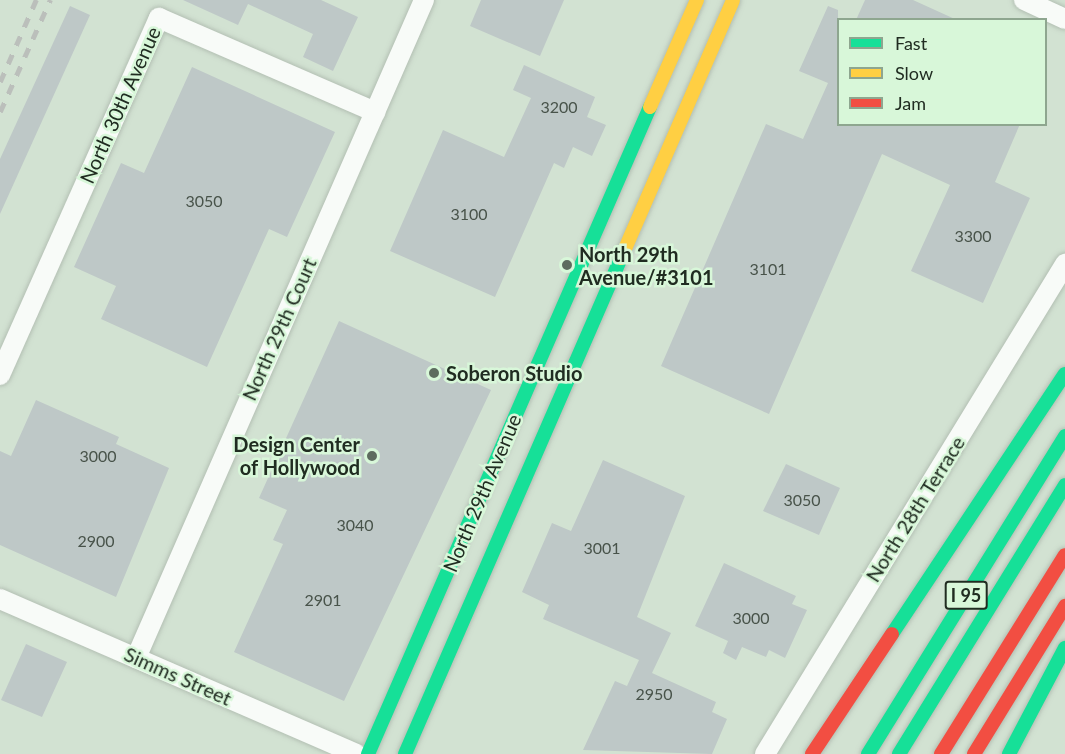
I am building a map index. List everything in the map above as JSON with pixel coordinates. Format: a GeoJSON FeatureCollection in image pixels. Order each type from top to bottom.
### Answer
{"type":"FeatureCollection","features":[{"type":"Feature","properties":{"kind":"main road","name":"North 29th Avenue"},"geometry":{"type":"LineString","coordinates":[[368,754],[697,0]]}},
{"type":"Feature","properties":{"kind":"main road","name":"North 29th Avenue"},"geometry":{"type":"LineString","coordinates":[[405,754],[733,0]]}},
{"type":"Feature","properties":{"kind":"main road"},"geometry":{"type":"LineString","coordinates":[[812,754],[1065,374]]}},
{"type":"Feature","properties":{"kind":"main road","name":"I 95"},"geometry":{"type":"LineString","coordinates":[[868,754],[1065,436]]}},
{"type":"Feature","properties":{"kind":"main road"},"geometry":{"type":"LineString","coordinates":[[899,754],[1065,485]]}},
{"type":"Feature","properties":{"kind":"main road"},"geometry":{"type":"LineString","coordinates":[[941,754],[1065,555]]}},
{"type":"Feature","properties":{"kind":"main road"},"geometry":{"type":"LineString","coordinates":[[974,754],[1065,606]]}},
{"type":"Feature","properties":{"kind":"main road"},"geometry":{"type":"LineString","coordinates":[[1009,754],[1065,648]]}},
{"type":"Feature","properties":{"kind":"street","name":"North 29th Court"},"geometry":{"type":"LineString","coordinates":[[136,658],[424,0]]}},
{"type":"Feature","properties":{"kind":"street"},"geometry":{"type":"LineString","coordinates":[[1024,0],[1065,19]]}},
{"type":"Feature","properties":{"kind":"street","name":"North 30th Avenue"},"geometry":{"type":"LineString","coordinates":[[0,375],[159,18],[375,112]]}},
{"type":"Feature","properties":{"kind":"street","name":"North 28th Terrace"},"geometry":{"type":"LineString","coordinates":[[765,754],[1065,264]]}},
{"type":"Feature","properties":{"kind":"street","name":"Simms Street"},"geometry":{"type":"LineString","coordinates":[[0,599],[356,754]]}},
{"type":"Feature","properties":{"kind":"building"},"geometry":{"type":"Polygon","coordinates":[[[183,0],[321,0],[358,17],[333,71],[303,57],[313,34],[248,4],[238,25],[183,0]]]}},
{"type":"Feature","properties":{"kind":"building"},"geometry":{"type":"Polygon","coordinates":[[[481,0],[564,0],[540,56],[470,26],[481,0]]]}},
{"type":"Feature","properties":{"kind":"building"},"geometry":{"type":"Polygon","coordinates":[[[865,0],[913,0],[953,18],[857,18],[865,0]]]}},
{"type":"Feature","properties":{"kind":"building"},"geometry":{"type":"Polygon","coordinates":[[[70,6],[90,15],[0,214],[0,159],[70,6]]]}},
{"type":"Feature","properties":{"kind":"building"},"geometry":{"type":"Polygon","coordinates":[[[828,6],[838,10],[837,126],[1019,126],[995,182],[1030,198],[983,303],[911,271],[950,185],[882,154],[769,414],[661,366],[766,124],[803,139],[828,83],[799,71],[828,6]]]}},
{"type":"Feature","properties":{"kind":"building"},"geometry":{"type":"Polygon","coordinates":[[[524,65],[595,97],[587,117],[606,125],[592,156],[573,147],[564,168],[554,163],[495,297],[390,251],[443,130],[504,157],[531,98],[513,90],[524,65]]]}},
{"type":"Feature","properties":{"kind":"building"},"geometry":{"type":"Polygon","coordinates":[[[192,67],[335,132],[287,237],[269,229],[207,367],[101,319],[116,286],[74,267],[121,163],[144,173],[192,67]]]}},
{"type":"Feature","properties":{"kind":"building"},"geometry":{"type":"Polygon","coordinates":[[[339,321],[491,390],[344,701],[234,652],[283,544],[273,540],[287,510],[259,498],[339,321]]]}},
{"type":"Feature","properties":{"kind":"building"},"geometry":{"type":"Polygon","coordinates":[[[36,400],[119,437],[116,444],[169,468],[116,597],[0,545],[0,451],[11,456],[36,400]]]}},
{"type":"Feature","properties":{"kind":"building"},"geometry":{"type":"Polygon","coordinates":[[[603,460],[685,496],[637,617],[671,633],[652,673],[716,702],[712,712],[727,719],[712,754],[583,750],[615,681],[627,686],[639,660],[543,619],[549,605],[522,592],[552,523],[571,531],[603,460]]]}},
{"type":"Feature","properties":{"kind":"building"},"geometry":{"type":"Polygon","coordinates":[[[786,464],[840,488],[819,535],[763,511],[786,464]]]}},
{"type":"Feature","properties":{"kind":"building"},"geometry":{"type":"Polygon","coordinates":[[[724,563],[796,596],[792,604],[807,610],[785,658],[769,650],[766,657],[742,647],[736,660],[723,653],[728,641],[695,626],[724,563]]]}},
{"type":"Feature","properties":{"kind":"building"},"geometry":{"type":"Polygon","coordinates":[[[26,644],[67,662],[42,717],[1,700],[26,644]]]}},
{"type":"Feature","properties":{"kind":"railway"},"geometry":{"type":"LineString","coordinates":[[0,82],[36,0]]}},
{"type":"Feature","properties":{"kind":"railway"},"geometry":{"type":"LineString","coordinates":[[0,112],[50,0]]}},
{"type":"Feature","properties":{"kind":"traffic: fast"},"geometry":{"type":"LineString","coordinates":[[368,754],[650,107]]}},
{"type":"Feature","properties":{"kind":"traffic: fast"},"geometry":{"type":"LineString","coordinates":[[405,754],[621,258]]}},
{"type":"Feature","properties":{"kind":"traffic: fast"},"geometry":{"type":"LineString","coordinates":[[892,634],[1065,374]]}},
{"type":"Feature","properties":{"kind":"traffic: fast"},"geometry":{"type":"LineString","coordinates":[[868,754],[1065,436]]}},
{"type":"Feature","properties":{"kind":"traffic: fast"},"geometry":{"type":"LineString","coordinates":[[899,754],[1065,485]]}},
{"type":"Feature","properties":{"kind":"traffic: fast"},"geometry":{"type":"LineString","coordinates":[[1009,754],[1065,648]]}},
{"type":"Feature","properties":{"kind":"traffic: slow"},"geometry":{"type":"LineString","coordinates":[[650,107],[697,0]]}},
{"type":"Feature","properties":{"kind":"traffic: slow"},"geometry":{"type":"LineString","coordinates":[[621,258],[733,0]]}},
{"type":"Feature","properties":{"kind":"traffic: jam"},"geometry":{"type":"LineString","coordinates":[[941,754],[1065,555]]}},
{"type":"Feature","properties":{"kind":"traffic: jam"},"geometry":{"type":"LineString","coordinates":[[974,754],[1065,606]]}},
{"type":"Feature","properties":{"kind":"traffic: jam"},"geometry":{"type":"LineString","coordinates":[[812,754],[892,634]]}},
{"type":"Feature","properties":{"kind":"place","name":"North 29th Avenue/#3101"},"geometry":{"type":"Point","coordinates":[567,265]}},
{"type":"Feature","properties":{"kind":"place","name":"Soberon Studio"},"geometry":{"type":"Point","coordinates":[434,373]}},
{"type":"Feature","properties":{"kind":"place","name":"Design Center of Hollywood"},"geometry":{"type":"Point","coordinates":[372,456]}}]}
